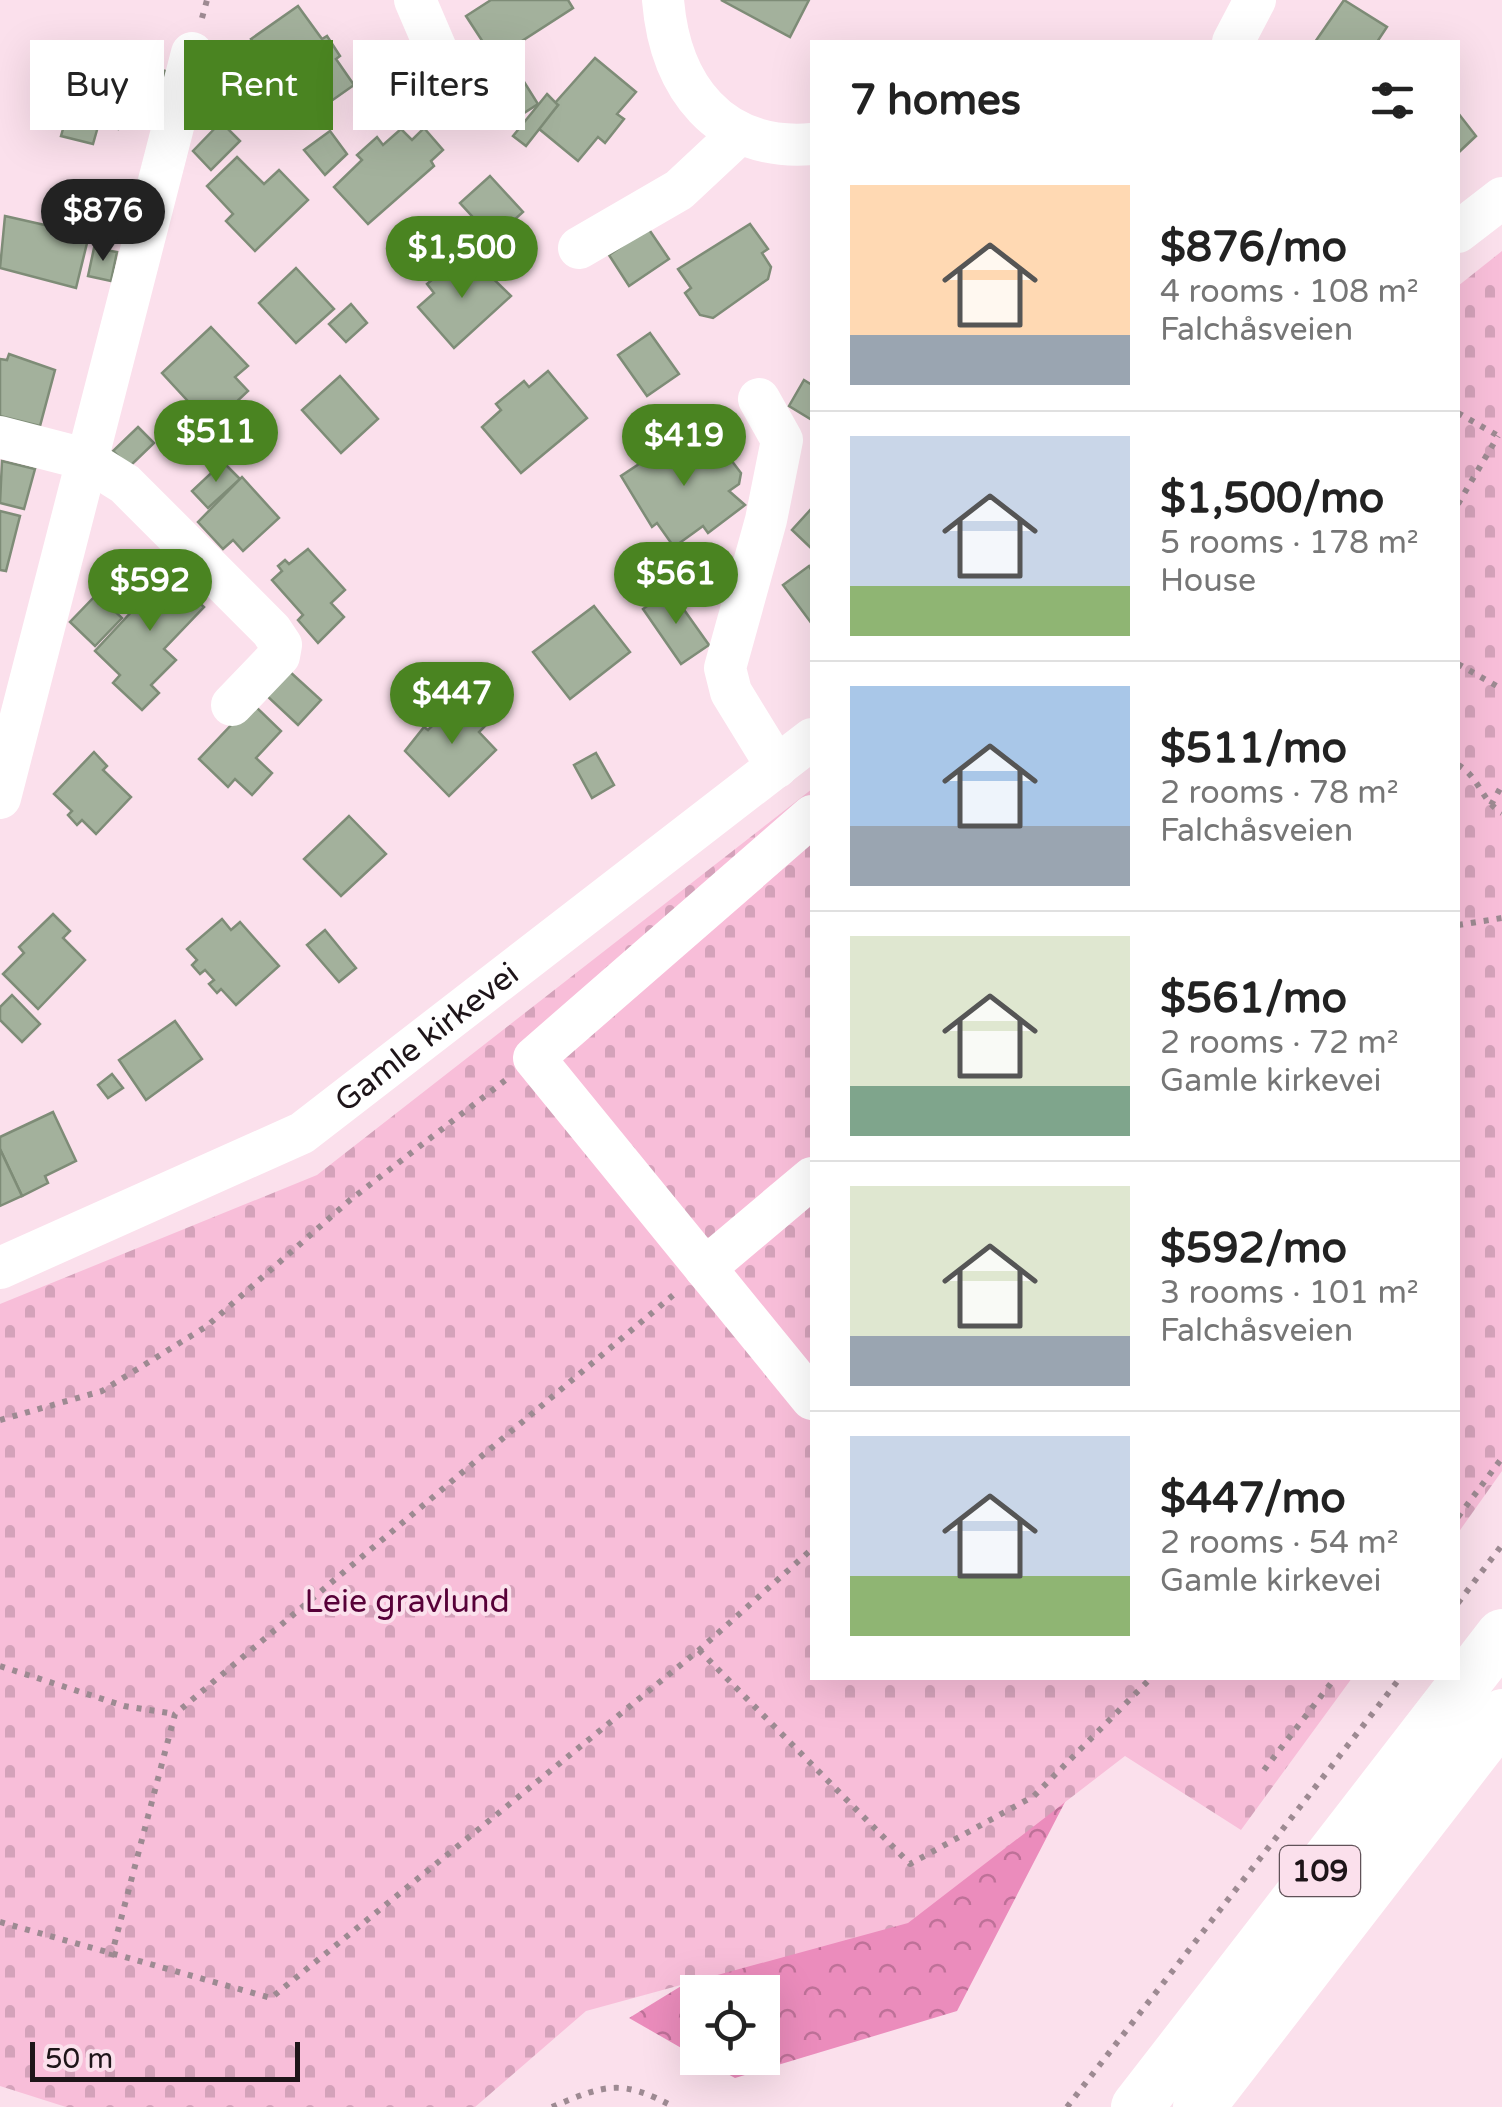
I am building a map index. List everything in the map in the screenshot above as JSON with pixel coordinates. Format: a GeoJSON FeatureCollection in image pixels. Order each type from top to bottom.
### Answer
{"type":"FeatureCollection","features":[{"type":"Feature","properties":{"kind":"main road","name":"109"},"geometry":{"type":"LineString","coordinates":[[1137,2107],[1502,1635]]}},
{"type":"Feature","properties":{"kind":"main road","name":"109"},"geometry":{"type":"LineString","coordinates":[[1200,2107],[1502,1715]]}},
{"type":"Feature","properties":{"kind":"street"},"geometry":{"type":"LineString","coordinates":[[414,0],[432,40]]}},
{"type":"Feature","properties":{"kind":"street"},"geometry":{"type":"LineString","coordinates":[[663,0],[666,32],[681,76],[702,102],[740,133],[766,142],[810,144]]}},
{"type":"Feature","properties":{"kind":"street"},"geometry":{"type":"LineString","coordinates":[[1233,40],[1255,0]]}},
{"type":"Feature","properties":{"kind":"street"},"geometry":{"type":"LineString","coordinates":[[0,798],[184,83]]}},
{"type":"Feature","properties":{"kind":"street"},"geometry":{"type":"LineString","coordinates":[[579,248],[679,190],[740,133]]}},
{"type":"Feature","properties":{"kind":"street"},"geometry":{"type":"LineString","coordinates":[[1460,230],[1502,198]]}},
{"type":"Feature","properties":{"kind":"street"},"geometry":{"type":"LineString","coordinates":[[759,399],[782,440],[766,520],[725,668],[731,692],[798,761]]}},
{"type":"Feature","properties":{"kind":"street"},"geometry":{"type":"LineString","coordinates":[[0,437],[85,459],[125,484],[157,511],[282,645],[280,656],[232,705]]}},
{"type":"Feature","properties":{"kind":"street","name":"Gamle kirkevei"},"geometry":{"type":"LineString","coordinates":[[0,1268],[302,1134],[798,761]]}},
{"type":"Feature","properties":{"kind":"street"},"geometry":{"type":"LineString","coordinates":[[810,818],[534,1058],[810,1397]]}},
{"type":"Feature","properties":{"kind":"street"},"geometry":{"type":"LineString","coordinates":[[705,1268],[810,1180]]}},
{"type":"Feature","properties":{"kind":"path"},"geometry":{"type":"LineString","coordinates":[[1460,414],[1500,437],[1460,501]]}},
{"type":"Feature","properties":{"kind":"path"},"geometry":{"type":"LineString","coordinates":[[1460,665],[1502,689]]}},
{"type":"Feature","properties":{"kind":"path"},"geometry":{"type":"LineString","coordinates":[[1460,765],[1472,772],[1490,806],[1502,813]]}},
{"type":"Feature","properties":{"kind":"path"},"geometry":{"type":"LineString","coordinates":[[1490,806],[1502,785]]}},
{"type":"Feature","properties":{"kind":"path"},"geometry":{"type":"LineString","coordinates":[[1460,925],[1502,918]]}},
{"type":"Feature","properties":{"kind":"path"},"geometry":{"type":"LineString","coordinates":[[0,1420],[102,1391],[207,1326],[350,1200],[534,1058]]}},
{"type":"Feature","properties":{"kind":"path"},"geometry":{"type":"LineString","coordinates":[[111,1957],[175,1714],[705,1268]]}},
{"type":"Feature","properties":{"kind":"path"},"geometry":{"type":"LineString","coordinates":[[1460,1513],[1502,1458]]}},
{"type":"Feature","properties":{"kind":"path"},"geometry":{"type":"LineString","coordinates":[[1460,1599],[1502,1545]]}},
{"type":"Feature","properties":{"kind":"path"},"geometry":{"type":"LineString","coordinates":[[0,1922],[111,1957],[271,1998],[699,1650],[810,1551]]}},
{"type":"Feature","properties":{"kind":"path"},"geometry":{"type":"LineString","coordinates":[[699,1650],[910,1864],[1034,1796],[1149,1680]]}},
{"type":"Feature","properties":{"kind":"path"},"geometry":{"type":"LineString","coordinates":[[0,1666],[124,1706],[175,1714]]}},
{"type":"Feature","properties":{"kind":"path"},"geometry":{"type":"LineString","coordinates":[[1264,1770],[1333,1680]]}},
{"type":"Feature","properties":{"kind":"path"},"geometry":{"type":"LineString","coordinates":[[1067,2107],[1398,1680]]}},
{"type":"Feature","properties":{"kind":"path"},"geometry":{"type":"LineString","coordinates":[[552,2107],[586,2092],[636,2086],[674,2107]]}},
{"type":"Feature","properties":{"kind":"green space"},"geometry":{"type":"Polygon","coordinates":[[[1502,251],[1502,1471],[1460,1530],[1460,284],[1502,251]]]}},
{"type":"Feature","properties":{"kind":"green space","name":"Leie gravlund"},"geometry":{"type":"Polygon","coordinates":[[[810,791],[810,1680],[1351,1680],[1241,1830],[1125,1756],[908,1923],[718,1975],[680,1975],[680,1985],[586,2011],[475,2107],[66,2107],[0,2086],[0,1304],[317,1175],[810,791]]]}},
{"type":"Feature","properties":{"kind":"green space"},"geometry":{"type":"Polygon","coordinates":[[[812,1680],[1080,1773],[957,2011],[780,2064],[780,1975],[699,1975],[802,1912],[812,1680]]]}},
{"type":"Feature","properties":{"kind":"green space"},"geometry":{"type":"Polygon","coordinates":[[[680,1987],[680,2047],[629,2018],[680,1987]]]}},
{"type":"Feature","properties":{"kind":"building"},"geometry":{"type":"Polygon","coordinates":[[[491,0],[568,0],[573,8],[523,40],[482,40],[466,16],[491,0]]]}},
{"type":"Feature","properties":{"kind":"building"},"geometry":{"type":"Polygon","coordinates":[[[721,0],[809,0],[790,37],[721,0]]]}},
{"type":"Feature","properties":{"kind":"building"},"geometry":{"type":"Polygon","coordinates":[[[1344,0],[1387,27],[1378,40],[1316,40],[1344,0]]]}},
{"type":"Feature","properties":{"kind":"building"},"geometry":{"type":"Polygon","coordinates":[[[298,6],[322,39],[327,36],[330,40],[252,40],[298,6]]]}},
{"type":"Feature","properties":{"kind":"building"},"geometry":{"type":"Polygon","coordinates":[[[333,45],[340,56],[336,59],[353,86],[333,100],[333,45]]]}},
{"type":"Feature","properties":{"kind":"building"},"geometry":{"type":"Polygon","coordinates":[[[595,58],[636,92],[617,114],[624,119],[605,143],[598,137],[578,161],[538,128],[595,58]]]}},
{"type":"Feature","properties":{"kind":"building"},"geometry":{"type":"Polygon","coordinates":[[[525,83],[538,104],[525,112],[525,83]]]}},
{"type":"Feature","properties":{"kind":"building"},"geometry":{"type":"Polygon","coordinates":[[[547,94],[558,105],[526,146],[513,136],[518,130],[525,130],[525,121],[547,94]]]}},
{"type":"Feature","properties":{"kind":"building"},"geometry":{"type":"Polygon","coordinates":[[[1460,116],[1476,136],[1460,151],[1460,116]]]}},
{"type":"Feature","properties":{"kind":"building"},"geometry":{"type":"Polygon","coordinates":[[[63,130],[97,130],[93,144],[61,136],[63,130]]]}},
{"type":"Feature","properties":{"kind":"building"},"geometry":{"type":"Polygon","coordinates":[[[213,130],[229,130],[240,141],[211,170],[193,151],[213,130]]]}},
{"type":"Feature","properties":{"kind":"building"},"geometry":{"type":"Polygon","coordinates":[[[402,130],[412,140],[426,130],[443,150],[431,161],[434,166],[368,224],[334,187],[362,160],[357,155],[377,137],[383,145],[402,130]]]}},
{"type":"Feature","properties":{"kind":"building"},"geometry":{"type":"Polygon","coordinates":[[[330,131],[347,154],[325,175],[304,150],[330,131]]]}},
{"type":"Feature","properties":{"kind":"building"},"geometry":{"type":"Polygon","coordinates":[[[237,157],[264,184],[279,170],[308,200],[255,251],[226,221],[233,214],[207,186],[237,157]]]}},
{"type":"Feature","properties":{"kind":"building"},"geometry":{"type":"Polygon","coordinates":[[[490,176],[523,212],[493,239],[460,203],[490,176]]]}},
{"type":"Feature","properties":{"kind":"building"},"geometry":{"type":"Polygon","coordinates":[[[5,216],[89,235],[76,288],[0,268],[5,216]]]}},
{"type":"Feature","properties":{"kind":"building"},"geometry":{"type":"Polygon","coordinates":[[[750,224],[768,249],[762,253],[771,267],[768,279],[713,318],[700,315],[685,293],[691,288],[678,269],[750,224]]]}},
{"type":"Feature","properties":{"kind":"building"},"geometry":{"type":"Polygon","coordinates":[[[648,228],[669,259],[629,286],[609,255],[648,228]]]}},
{"type":"Feature","properties":{"kind":"building"},"geometry":{"type":"Polygon","coordinates":[[[94,248],[117,252],[111,281],[88,276],[94,248]]]}},
{"type":"Feature","properties":{"kind":"building"},"geometry":{"type":"Polygon","coordinates":[[[474,260],[511,296],[454,348],[418,307],[434,293],[427,284],[451,264],[459,272],[474,260]]]}},
{"type":"Feature","properties":{"kind":"building"},"geometry":{"type":"Polygon","coordinates":[[[296,268],[334,309],[296,343],[259,303],[296,268]]]}},
{"type":"Feature","properties":{"kind":"building"},"geometry":{"type":"Polygon","coordinates":[[[351,304],[367,323],[346,342],[329,324],[351,304]]]}},
{"type":"Feature","properties":{"kind":"building"},"geometry":{"type":"Polygon","coordinates":[[[211,327],[248,366],[235,377],[248,391],[211,426],[162,373],[211,327]]]}},
{"type":"Feature","properties":{"kind":"building"},"geometry":{"type":"Polygon","coordinates":[[[650,333],[679,374],[647,396],[618,355],[650,333]]]}},
{"type":"Feature","properties":{"kind":"building"},"geometry":{"type":"Polygon","coordinates":[[[9,354],[55,370],[40,426],[0,416],[0,359],[7,360],[9,354]]]}},
{"type":"Feature","properties":{"kind":"building"},"geometry":{"type":"Polygon","coordinates":[[[548,371],[587,418],[521,473],[482,427],[501,410],[496,404],[524,381],[529,387],[548,371]]]}},
{"type":"Feature","properties":{"kind":"building"},"geometry":{"type":"Polygon","coordinates":[[[340,376],[378,419],[341,453],[302,410],[340,376]]]}},
{"type":"Feature","properties":{"kind":"building"},"geometry":{"type":"Polygon","coordinates":[[[804,380],[810,384],[810,419],[789,406],[804,380]]]}},
{"type":"Feature","properties":{"kind":"building"},"geometry":{"type":"Polygon","coordinates":[[[265,425],[273,436],[263,444],[255,433],[265,425]]]}},
{"type":"Feature","properties":{"kind":"building"},"geometry":{"type":"Polygon","coordinates":[[[138,427],[154,443],[129,467],[113,451],[138,427]]]}},
{"type":"Feature","properties":{"kind":"building"},"geometry":{"type":"Polygon","coordinates":[[[689,431],[712,467],[728,456],[741,473],[739,484],[729,491],[745,505],[708,533],[703,526],[674,547],[657,523],[652,527],[621,476],[689,431]]]}},
{"type":"Feature","properties":{"kind":"building"},"geometry":{"type":"Polygon","coordinates":[[[2,461],[35,469],[24,509],[0,503],[2,461]]]}},
{"type":"Feature","properties":{"kind":"building"},"geometry":{"type":"Polygon","coordinates":[[[223,462],[240,479],[208,508],[192,491],[223,462]]]}},
{"type":"Feature","properties":{"kind":"building"},"geometry":{"type":"Polygon","coordinates":[[[242,477],[279,518],[243,551],[233,540],[223,549],[198,522],[242,477]]]}},
{"type":"Feature","properties":{"kind":"building"},"geometry":{"type":"Polygon","coordinates":[[[810,510],[810,547],[792,530],[810,510]]]}},
{"type":"Feature","properties":{"kind":"building"},"geometry":{"type":"Polygon","coordinates":[[[0,511],[20,516],[6,571],[0,570],[0,511]]]}},
{"type":"Feature","properties":{"kind":"building"},"geometry":{"type":"Polygon","coordinates":[[[308,549],[345,590],[331,603],[344,617],[318,643],[298,620],[303,615],[272,580],[282,571],[278,566],[285,560],[289,564],[308,549]]]}},
{"type":"Feature","properties":{"kind":"building"},"geometry":{"type":"Polygon","coordinates":[[[168,558],[186,575],[178,583],[204,607],[164,649],[176,660],[151,685],[159,693],[142,710],[113,683],[120,675],[95,651],[148,594],[141,587],[168,558]]]}},
{"type":"Feature","properties":{"kind":"building"},"geometry":{"type":"Polygon","coordinates":[[[809,566],[810,621],[783,585],[809,566]]]}},
{"type":"Feature","properties":{"kind":"building"},"geometry":{"type":"Polygon","coordinates":[[[670,590],[709,645],[681,664],[643,609],[670,590]]]}},
{"type":"Feature","properties":{"kind":"building"},"geometry":{"type":"Polygon","coordinates":[[[97,594],[122,618],[95,646],[70,622],[97,594]]]}},
{"type":"Feature","properties":{"kind":"building"},"geometry":{"type":"Polygon","coordinates":[[[594,606],[630,652],[570,699],[533,652],[594,606]]]}},
{"type":"Feature","properties":{"kind":"building"},"geometry":{"type":"Polygon","coordinates":[[[289,671],[321,700],[298,725],[266,695],[289,671]]]}},
{"type":"Feature","properties":{"kind":"building"},"geometry":{"type":"Polygon","coordinates":[[[462,696],[488,723],[479,732],[496,750],[449,796],[405,751],[424,727],[428,730],[462,696]]]}},
{"type":"Feature","properties":{"kind":"building"},"geometry":{"type":"Polygon","coordinates":[[[252,703],[281,731],[256,758],[272,773],[252,795],[235,779],[228,787],[199,759],[252,703]]]}},
{"type":"Feature","properties":{"kind":"building"},"geometry":{"type":"Polygon","coordinates":[[[94,752],[107,766],[103,770],[131,797],[96,834],[82,820],[77,825],[68,815],[72,811],[54,794],[94,752]]]}},
{"type":"Feature","properties":{"kind":"building"},"geometry":{"type":"Polygon","coordinates":[[[596,753],[614,785],[592,798],[574,765],[596,753]]]}},
{"type":"Feature","properties":{"kind":"building"},"geometry":{"type":"Polygon","coordinates":[[[349,816],[386,854],[341,896],[304,859],[349,816]]]}},
{"type":"Feature","properties":{"kind":"building"},"geometry":{"type":"Polygon","coordinates":[[[53,914],[70,931],[63,938],[85,960],[38,1009],[3,974],[24,953],[19,947],[53,914]]]}},
{"type":"Feature","properties":{"kind":"building"},"geometry":{"type":"Polygon","coordinates":[[[222,919],[231,930],[240,922],[279,966],[236,1005],[221,989],[217,993],[209,984],[214,980],[205,970],[200,974],[192,965],[197,960],[187,949],[222,919]]]}},
{"type":"Feature","properties":{"kind":"building"},"geometry":{"type":"Polygon","coordinates":[[[325,930],[356,968],[339,982],[307,945],[325,930]]]}},
{"type":"Feature","properties":{"kind":"building"},"geometry":{"type":"Polygon","coordinates":[[[12,995],[40,1024],[22,1042],[0,1020],[0,1007],[12,995]]]}},
{"type":"Feature","properties":{"kind":"building"},"geometry":{"type":"Polygon","coordinates":[[[175,1021],[202,1059],[146,1100],[119,1060],[175,1021]]]}},
{"type":"Feature","properties":{"kind":"building"},"geometry":{"type":"Polygon","coordinates":[[[112,1074],[123,1088],[108,1098],[98,1085],[112,1074]]]}},
{"type":"Feature","properties":{"kind":"building"},"geometry":{"type":"Polygon","coordinates":[[[53,1112],[76,1161],[45,1176],[48,1183],[22,1196],[0,1149],[0,1137],[53,1112]]]}},
{"type":"Feature","properties":{"kind":"building"},"geometry":{"type":"Polygon","coordinates":[[[0,1149],[22,1196],[0,1206],[0,1149]]]}}]}
